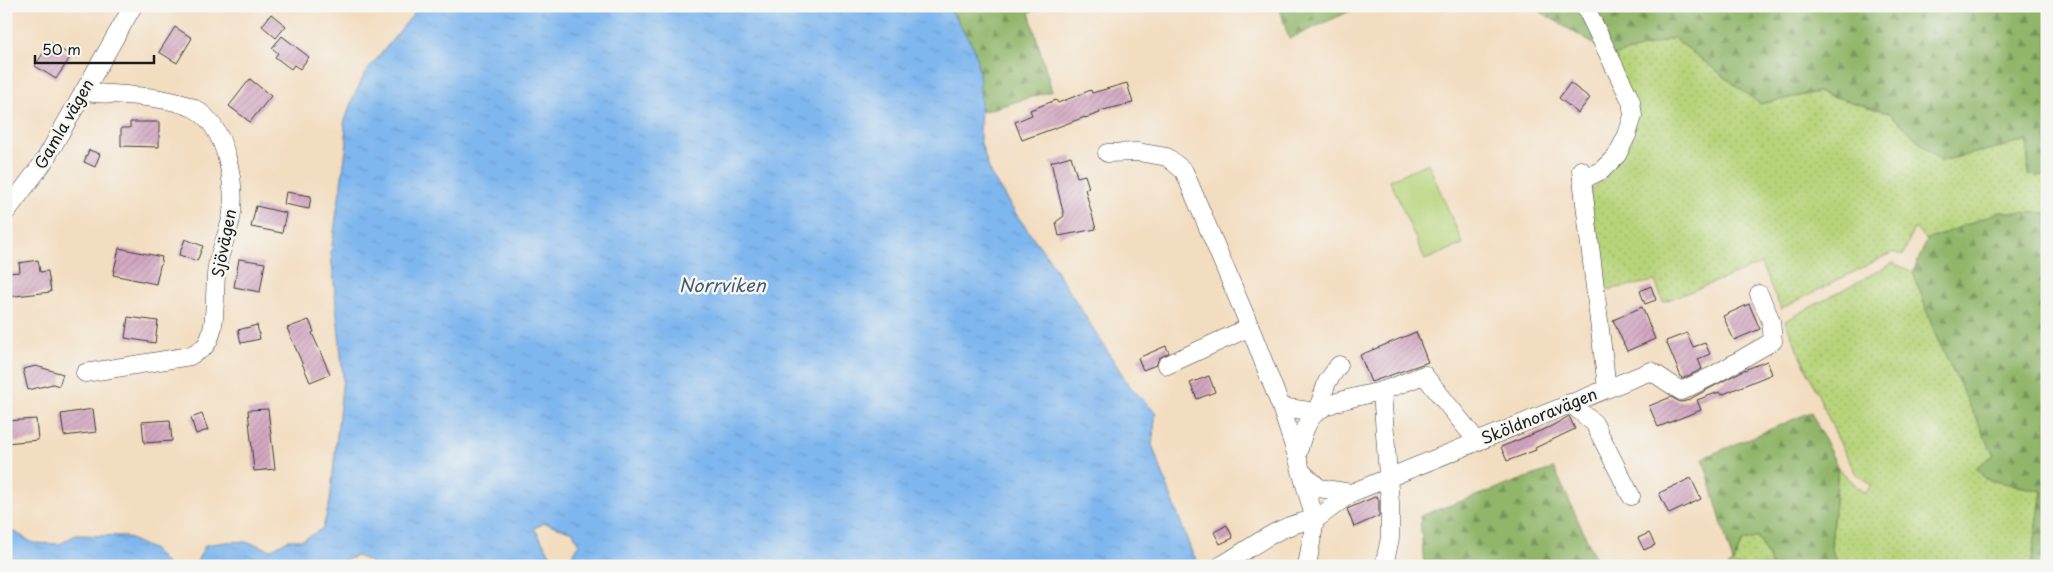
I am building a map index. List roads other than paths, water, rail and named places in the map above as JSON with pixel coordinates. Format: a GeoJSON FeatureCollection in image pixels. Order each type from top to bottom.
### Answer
{"type":"FeatureCollection","features":[{"type":"Feature","properties":{"kind":"street","name":"Gamla vägen"},"geometry":{"type":"LineString","coordinates":[[6,212],[43,163],[133,6]]}},
{"type":"Feature","properties":{"kind":"street","name":"Sköldnoravägen"},"geometry":{"type":"LineString","coordinates":[[1315,520],[1351,493],[1607,388],[1581,175],[1602,170],[1617,155],[1627,135],[1633,116],[1631,101],[1585,6]]}},
{"type":"Feature","properties":{"kind":"street","name":"Sjövägen"},"geometry":{"type":"LineString","coordinates":[[83,92],[168,101],[196,109],[216,129],[228,160],[232,188],[231,218],[217,268],[212,332],[204,347],[190,356],[85,373]]}},
{"type":"Feature","properties":{"kind":"street"},"geometry":{"type":"LineString","coordinates":[[1107,154],[1138,152],[1167,157],[1184,171],[1250,327],[1281,407],[1299,464],[1315,520],[1307,566]]}},
{"type":"Feature","properties":{"kind":"street"},"geometry":{"type":"LineString","coordinates":[[1607,388],[1651,371],[1681,391],[1714,375],[1773,341],[1771,321],[1759,294]]}},
{"type":"Feature","properties":{"kind":"street"},"geometry":{"type":"LineString","coordinates":[[1167,365],[1250,327]]}},
{"type":"Feature","properties":{"kind":"street"},"geometry":{"type":"LineString","coordinates":[[1339,365],[1328,382],[1317,412],[1302,438],[1299,464],[1319,488],[1351,493]]}},
{"type":"Feature","properties":{"kind":"street"},"geometry":{"type":"LineString","coordinates":[[1281,407],[1317,412],[1349,398],[1382,391],[1424,375],[1477,442]]}},
{"type":"Feature","properties":{"kind":"street"},"geometry":{"type":"LineString","coordinates":[[1382,391],[1390,503],[1390,538],[1384,566]]}},
{"type":"Feature","properties":{"kind":"street"},"geometry":{"type":"LineString","coordinates":[[1570,403],[1594,423],[1631,496]]}},
{"type":"Feature","properties":{"kind":"street"},"geometry":{"type":"LineString","coordinates":[[1220,566],[1294,524],[1301,521],[1315,520]]}},
{"type":"Feature","properties":{"kind":"water","name":"Norrviken"},"geometry":{"type":"Polygon","coordinates":[[[420,6],[948,6],[974,48],[979,71],[981,103],[980,140],[991,175],[1018,217],[1047,256],[1129,385],[1156,413],[1152,445],[1191,550],[1200,566],[372,566],[372,563],[357,556],[345,560],[340,566],[192,566],[196,564],[205,545],[223,542],[245,542],[270,550],[288,540],[303,540],[323,528],[330,501],[343,377],[331,252],[347,143],[344,123],[352,100],[366,72],[420,6]],[[545,523],[534,528],[550,554],[560,562],[570,559],[579,545],[573,532],[545,523]]]}},
{"type":"Feature","properties":{"kind":"water"},"geometry":{"type":"Polygon","coordinates":[[[6,530],[15,532],[33,543],[60,544],[75,535],[124,536],[154,550],[168,566],[6,566],[6,530]]]}}]}
